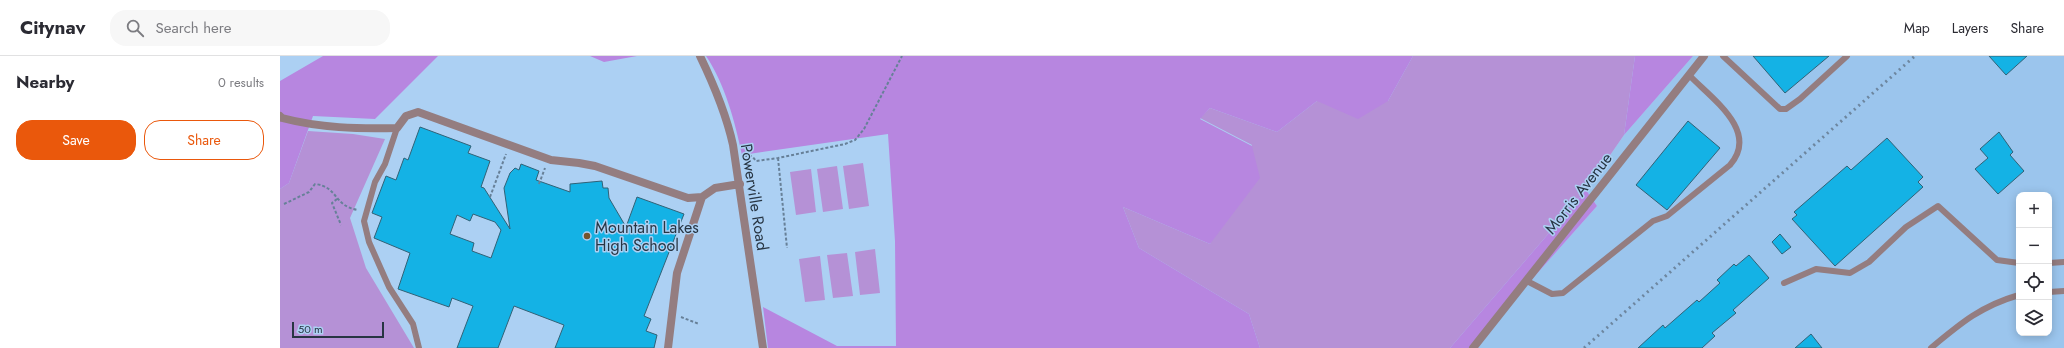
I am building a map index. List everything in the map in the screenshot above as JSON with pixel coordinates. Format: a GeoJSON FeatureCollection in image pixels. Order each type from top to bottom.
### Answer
{"type":"FeatureCollection","features":[{"type":"Feature","properties":{"kind":"street","name":"Powerville Road"},"geometry":{"type":"LineString","coordinates":[[700,56],[716,88],[728,120],[740,184],[763,348]]}},
{"type":"Feature","properties":{"kind":"street","name":"Morris Avenue"},"geometry":{"type":"LineString","coordinates":[[1473,348],[1704,56]]}},
{"type":"Feature","properties":{"kind":"street"},"geometry":{"type":"LineString","coordinates":[[280,116],[298,123],[322,127],[397,128],[406,116],[418,112],[551,160],[579,162],[595,166],[688,198],[702,197],[715,188],[740,184]]}},
{"type":"Feature","properties":{"kind":"street"},"geometry":{"type":"LineString","coordinates":[[668,348],[677,273],[702,197]]}},
{"type":"Feature","properties":{"kind":"lane"},"geometry":{"type":"LineString","coordinates":[[1723,56],[1780,110],[1786,110],[1800,99],[1847,56]]}},
{"type":"Feature","properties":{"kind":"lane"},"geometry":{"type":"LineString","coordinates":[[1527,280],[1552,294],[1563,293],[1653,221],[1668,216],[1730,165],[1737,157],[1740,146],[1739,133],[1733,120],[1689,75]]}},
{"type":"Feature","properties":{"kind":"lane"},"geometry":{"type":"LineString","coordinates":[[397,128],[385,164],[375,182],[364,221],[369,242],[389,288],[413,324],[419,348]]}},
{"type":"Feature","properties":{"kind":"lane"},"geometry":{"type":"LineString","coordinates":[[1784,283],[1816,269],[1850,273],[1869,262],[1906,227],[1938,206],[1997,260],[2016,263]]}},
{"type":"Feature","properties":{"kind":"lane"},"geometry":{"type":"LineString","coordinates":[[2052,263],[2064,262]]}},
{"type":"Feature","properties":{"kind":"lane"},"geometry":{"type":"LineString","coordinates":[[2052,292],[2064,291]]}},
{"type":"Feature","properties":{"kind":"lane"},"geometry":{"type":"LineString","coordinates":[[1931,348],[1968,317],[1998,301],[2016,296]]}},
{"type":"Feature","properties":{"kind":"path"},"geometry":{"type":"LineString","coordinates":[[743,157],[752,156],[756,161],[778,158],[845,144],[855,140],[864,128],[902,56]]}},
{"type":"Feature","properties":{"kind":"path"},"geometry":{"type":"LineString","coordinates":[[490,197],[506,154]]}},
{"type":"Feature","properties":{"kind":"path"},"geometry":{"type":"LineString","coordinates":[[778,158],[787,248]]}},
{"type":"Feature","properties":{"kind":"path"},"geometry":{"type":"LineString","coordinates":[[539,184],[545,168]]}},
{"type":"Feature","properties":{"kind":"path"},"geometry":{"type":"LineString","coordinates":[[284,204],[309,192],[315,184],[324,185],[332,190],[341,204],[352,209]]}},
{"type":"Feature","properties":{"kind":"path"},"geometry":{"type":"LineString","coordinates":[[337,199],[332,203],[341,225]]}},
{"type":"Feature","properties":{"kind":"path"},"geometry":{"type":"LineString","coordinates":[[678,316],[699,324]]}},
{"type":"Feature","properties":{"kind":"shaded area"},"geometry":{"type":"Polygon","coordinates":[[[323,56],[438,56],[375,119],[313,116],[289,183],[280,189],[280,81],[323,56]]]}},
{"type":"Feature","properties":{"kind":"shaded area"},"geometry":{"type":"Polygon","coordinates":[[[590,56],[637,56],[604,62],[590,56]]]}},
{"type":"Feature","properties":{"kind":"shaded area"},"geometry":{"type":"Polygon","coordinates":[[[706,56],[1413,56],[1388,101],[1358,119],[1317,101],[1277,132],[1210,108],[1200,119],[1252,146],[1260,178],[1210,244],[1123,207],[1139,248],[1249,314],[1260,348],[768,348],[763,307],[837,346],[896,346],[895,241],[888,134],[742,155],[733,117],[724,91],[706,56]]]}},
{"type":"Feature","properties":{"kind":"shaded area"},"geometry":{"type":"Polygon","coordinates":[[[1413,56],[1635,56],[1624,135],[1586,190],[1450,348],[1260,348],[1249,314],[1139,248],[1123,207],[1210,244],[1252,145],[1200,118],[1210,108],[1277,132],[1317,101],[1388,101],[1413,56]]]}},
{"type":"Feature","properties":{"kind":"shaded area"},"geometry":{"type":"Polygon","coordinates":[[[1635,56],[1693,56],[1624,135],[1635,56]]]}},
{"type":"Feature","properties":{"kind":"shaded area"},"geometry":{"type":"Polygon","coordinates":[[[1693,56],[2064,56],[2064,348],[1471,348],[1597,206],[1586,190],[1624,135],[1693,56]]]}},
{"type":"Feature","properties":{"kind":"shaded area"},"geometry":{"type":"Polygon","coordinates":[[[308,131],[353,134],[385,139],[350,218],[366,268],[414,348],[280,348],[280,189],[289,183],[308,131]]]}},
{"type":"Feature","properties":{"kind":"shaded area"},"geometry":{"type":"Polygon","coordinates":[[[863,163],[869,206],[849,209],[843,166],[863,163]]]}},
{"type":"Feature","properties":{"kind":"shaded area"},"geometry":{"type":"Polygon","coordinates":[[[837,166],[843,209],[823,212],[817,169],[837,166]]]}},
{"type":"Feature","properties":{"kind":"shaded area"},"geometry":{"type":"Polygon","coordinates":[[[811,169],[816,212],[796,215],[790,172],[811,169]]]}},
{"type":"Feature","properties":{"kind":"shaded area"},"geometry":{"type":"Polygon","coordinates":[[[1586,190],[1597,206],[1471,348],[1450,348],[1586,190]]]}},
{"type":"Feature","properties":{"kind":"shaded area"},"geometry":{"type":"Polygon","coordinates":[[[875,249],[880,293],[860,295],[855,252],[875,249]]]}},
{"type":"Feature","properties":{"kind":"shaded area"},"geometry":{"type":"Polygon","coordinates":[[[847,253],[853,296],[833,298],[827,255],[847,253]]]}},
{"type":"Feature","properties":{"kind":"shaded area"},"geometry":{"type":"Polygon","coordinates":[[[820,256],[825,300],[805,302],[799,259],[820,256]]]}},
{"type":"Feature","properties":{"kind":"building"},"geometry":{"type":"Polygon","coordinates":[[[1753,56],[1829,56],[1785,93],[1753,56]]]}},
{"type":"Feature","properties":{"kind":"building"},"geometry":{"type":"Polygon","coordinates":[[[1989,56],[2027,56],[2006,75],[1989,56]]]}},
{"type":"Feature","properties":{"kind":"building"},"geometry":{"type":"Polygon","coordinates":[[[1688,121],[1720,148],[1667,210],[1636,185],[1688,121]]]}},
{"type":"Feature","properties":{"kind":"building","name":"Mountain Lakes High School"},"geometry":{"type":"Polygon","coordinates":[[[420,127],[471,146],[468,153],[490,161],[481,187],[484,188],[510,229],[504,188],[510,173],[515,168],[519,170],[521,164],[539,171],[536,180],[570,192],[570,184],[602,181],[603,188],[608,188],[609,198],[626,227],[637,197],[684,214],[644,316],[651,319],[646,331],[657,335],[654,348],[555,348],[564,325],[514,306],[498,348],[457,348],[473,306],[452,298],[449,307],[398,289],[410,253],[374,238],[382,217],[372,213],[386,176],[396,180],[404,158],[408,160],[420,127]],[[473,214],[470,221],[457,215],[450,234],[474,243],[472,251],[491,258],[501,230],[495,222],[473,214]]]}},
{"type":"Feature","properties":{"kind":"building"},"geometry":{"type":"Polygon","coordinates":[[[1999,132],[2013,152],[2010,155],[2024,171],[1998,194],[1975,169],[1988,158],[1980,149],[1999,132]]]}},
{"type":"Feature","properties":{"kind":"building"},"geometry":{"type":"Polygon","coordinates":[[[1887,138],[1923,177],[1918,182],[1923,187],[1835,266],[1792,219],[1797,215],[1794,212],[1847,166],[1851,170],[1887,138]]]}},
{"type":"Feature","properties":{"kind":"building"},"geometry":{"type":"Polygon","coordinates":[[[1780,234],[1791,247],[1782,254],[1772,242],[1780,234]]]}},
{"type":"Feature","properties":{"kind":"building"},"geometry":{"type":"Polygon","coordinates":[[[1749,255],[1769,278],[1733,310],[1736,313],[1712,333],[1715,336],[1702,348],[1638,348],[1663,325],[1665,328],[1697,300],[1699,302],[1720,283],[1717,280],[1734,264],[1736,266],[1749,255]]]}},
{"type":"Feature","properties":{"kind":"building"},"geometry":{"type":"Polygon","coordinates":[[[1811,334],[1822,348],[1795,348],[1811,334]]]}},
{"type":"Feature","properties":{"kind":"railway"},"geometry":{"type":"LineString","coordinates":[[1584,348],[1915,56]]}},
{"type":"Feature","properties":{"kind":"place","name":"Mountain Lakes High School"},"geometry":{"type":"Point","coordinates":[587,236]}}]}
